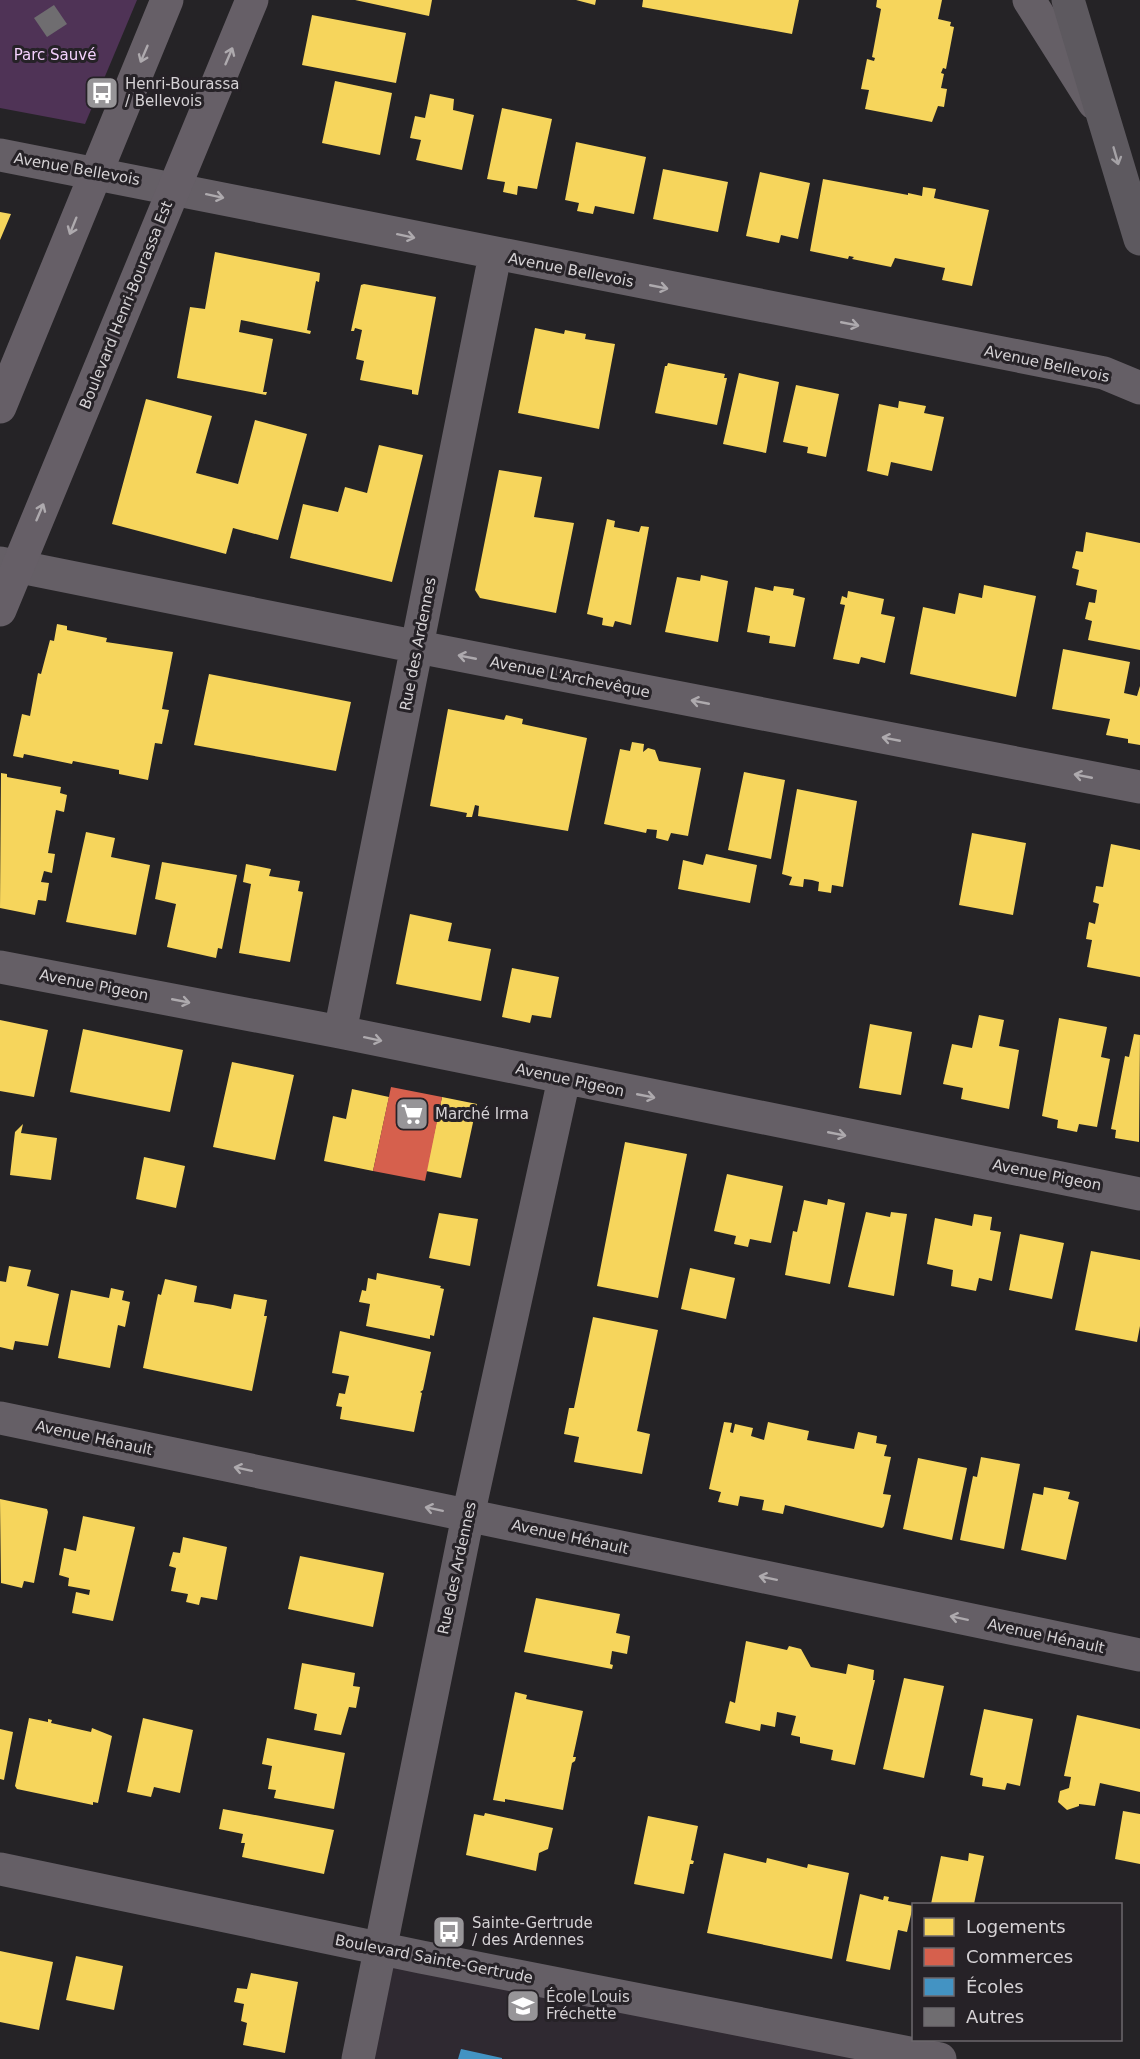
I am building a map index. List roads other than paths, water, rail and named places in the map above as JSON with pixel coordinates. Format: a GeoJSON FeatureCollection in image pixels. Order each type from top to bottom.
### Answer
{"type":"FeatureCollection","features":[{"type":"Feature","properties":{"kind":"main road"},"geometry":{"type":"LineString","coordinates":[[0,407],[166,0]]}},
{"type":"Feature","properties":{"kind":"main road","name":"Boulevard Henri-Bourassa Est"},"geometry":{"type":"LineString","coordinates":[[0,610],[9,564],[174,187],[252,0]]}},
{"type":"Feature","properties":{"kind":"main road"},"geometry":{"type":"LineString","coordinates":[[1068,0],[1108,125],[1140,239]]}},
{"type":"Feature","properties":{"kind":"street"},"geometry":{"type":"LineString","coordinates":[[1029,0],[1108,125]]}},
{"type":"Feature","properties":{"kind":"street","name":"Avenue Bellevois"},"geometry":{"type":"LineString","coordinates":[[0,155],[174,187],[495,255],[1104,374],[1140,387]]}},
{"type":"Feature","properties":{"kind":"street","name":"Rue des Ardennes"},"geometry":{"type":"LineString","coordinates":[[340,1032],[495,255]]}},
{"type":"Feature","properties":{"kind":"street","name":"Avenue L'Archevêque"},"geometry":{"type":"LineString","coordinates":[[9,564],[418,647],[1140,787]]}},
{"type":"Feature","properties":{"kind":"street","name":"Avenue Pigeon"},"geometry":{"type":"LineString","coordinates":[[0,967],[340,1032],[1140,1194]]}},
{"type":"Feature","properties":{"kind":"street","name":"Rue des Ardennes"},"geometry":{"type":"LineString","coordinates":[[358,2059],[468,1516],[564,1079]]}},
{"type":"Feature","properties":{"kind":"street","name":"Avenue Hénault"},"geometry":{"type":"LineString","coordinates":[[0,1418],[1140,1655]]}},
{"type":"Feature","properties":{"kind":"street","name":"Boulevard Sainte-Gertrude"},"geometry":{"type":"LineString","coordinates":[[0,1869],[380,1948],[940,2059]]}},
{"type":"Feature","properties":{"kind":"place","name":"Henri-Bourassa / Bellevois"},"geometry":{"type":"Point","coordinates":[102,93]}},
{"type":"Feature","properties":{"kind":"place","name":"Marché Irma"},"geometry":{"type":"Point","coordinates":[412,1114]}},
{"type":"Feature","properties":{"kind":"place","name":"Sainte-Gertrude / des Ardennes"},"geometry":{"type":"Point","coordinates":[449,1932]}},
{"type":"Feature","properties":{"kind":"place","name":"École Louis Fréchette"},"geometry":{"type":"Point","coordinates":[523,2006]}},
{"type":"Feature","properties":{"kind":"park label","name":"Parc Sauvé"},"geometry":{"type":"Point","coordinates":[55,55]}}]}
